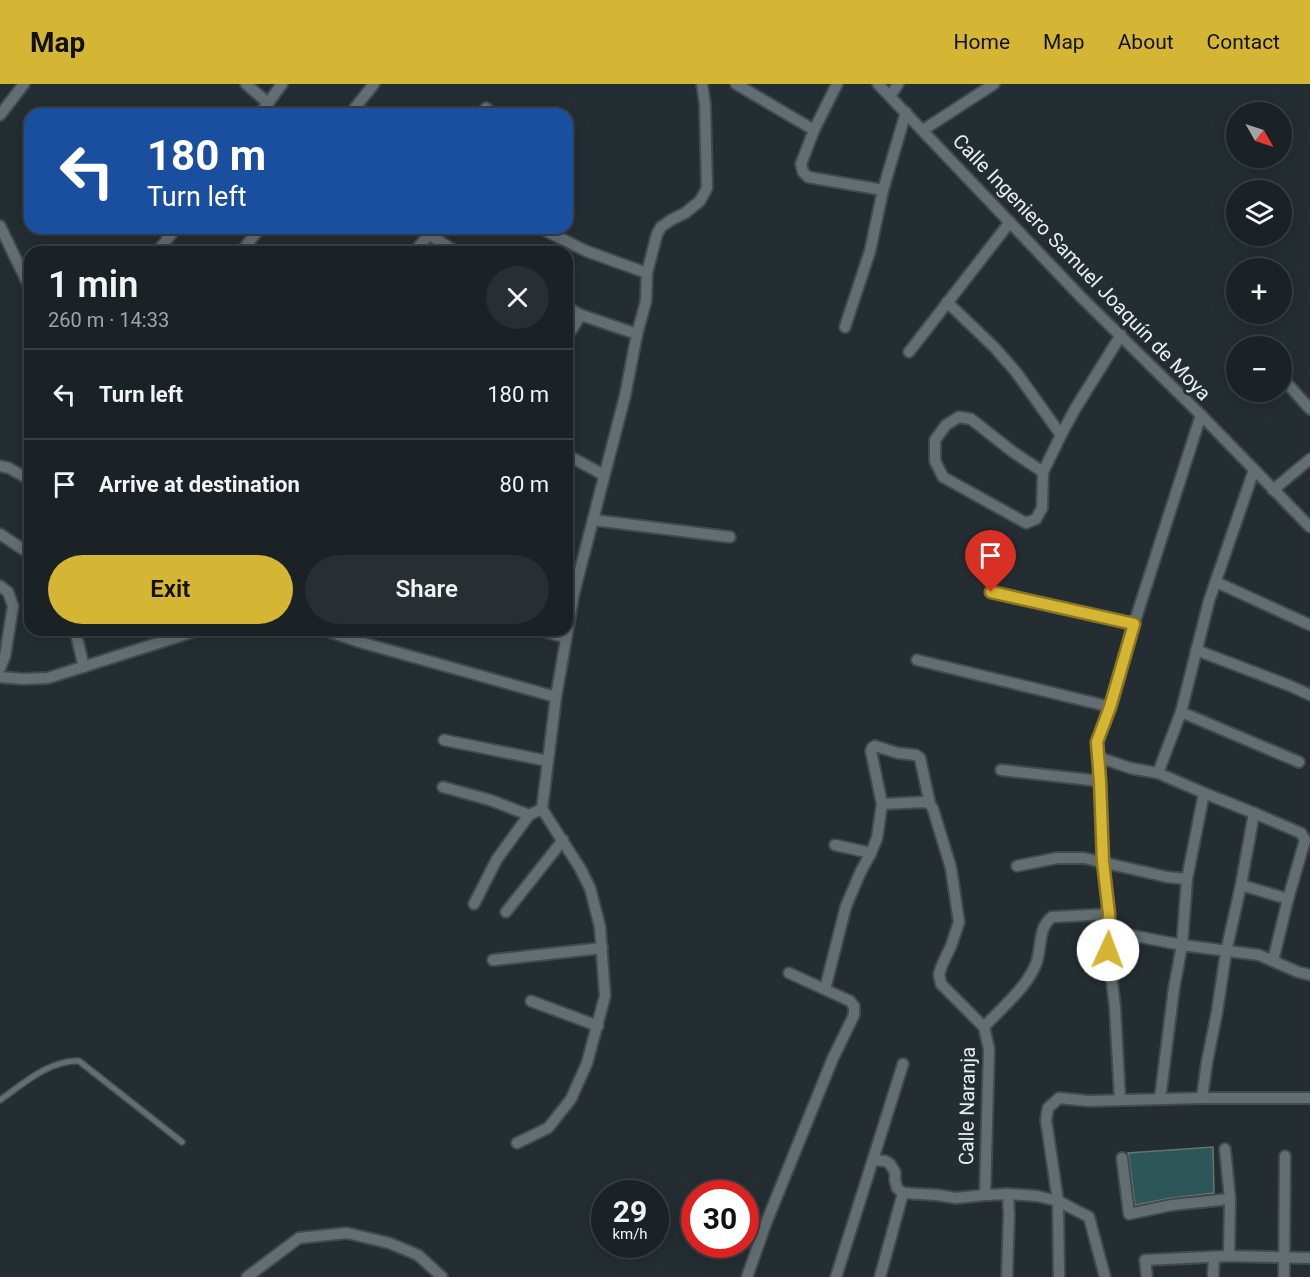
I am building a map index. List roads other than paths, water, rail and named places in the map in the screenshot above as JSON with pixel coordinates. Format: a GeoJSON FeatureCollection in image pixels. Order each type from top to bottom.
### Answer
{"type":"FeatureCollection","features":[{"type":"Feature","properties":{"kind":"street"},"geometry":{"type":"LineString","coordinates":[[0,115],[24,84]]}},
{"type":"Feature","properties":{"kind":"street"},"geometry":{"type":"LineString","coordinates":[[246,84],[268,103]]}},
{"type":"Feature","properties":{"kind":"street"},"geometry":{"type":"LineString","coordinates":[[264,108],[282,84]]}},
{"type":"Feature","properties":{"kind":"street"},"geometry":{"type":"LineString","coordinates":[[355,108],[374,84]]}},
{"type":"Feature","properties":{"kind":"street"},"geometry":{"type":"LineString","coordinates":[[573,585],[593,520],[625,396],[646,301],[647,273],[657,234],[661,227],[700,201],[707,188],[705,104],[702,84]]}},
{"type":"Feature","properties":{"kind":"street"},"geometry":{"type":"LineString","coordinates":[[736,84],[814,130]]}},
{"type":"Feature","properties":{"kind":"street"},"geometry":{"type":"LineString","coordinates":[[837,84],[814,130],[801,164],[803,172],[808,177],[884,190]]}},
{"type":"Feature","properties":{"kind":"street","name":"Calle Ingeniero Samuel Joaquín de Moya"},"geometry":{"type":"LineString","coordinates":[[878,84],[1082,297],[1310,527]]}},
{"type":"Feature","properties":{"kind":"street"},"geometry":{"type":"LineString","coordinates":[[890,96],[898,84]]}},
{"type":"Feature","properties":{"kind":"street"},"geometry":{"type":"LineString","coordinates":[[923,130],[994,84]]}},
{"type":"Feature","properties":{"kind":"street"},"geometry":{"type":"LineString","coordinates":[[845,327],[870,251],[906,112]]}},
{"type":"Feature","properties":{"kind":"street"},"geometry":{"type":"LineString","coordinates":[[909,352],[1010,222]]}},
{"type":"Feature","properties":{"kind":"street"},"geometry":{"type":"LineString","coordinates":[[0,226],[24,276]]}},
{"type":"Feature","properties":{"kind":"street"},"geometry":{"type":"LineString","coordinates":[[162,246],[171,234]]}},
{"type":"Feature","properties":{"kind":"street"},"geometry":{"type":"LineString","coordinates":[[246,246],[255,234]]}},
{"type":"Feature","properties":{"kind":"street"},"geometry":{"type":"LineString","coordinates":[[419,246],[430,234]]}},
{"type":"Feature","properties":{"kind":"street"},"geometry":{"type":"LineString","coordinates":[[434,234],[449,246]]}},
{"type":"Feature","properties":{"kind":"street"},"geometry":{"type":"LineString","coordinates":[[552,234],[586,251],[647,273]]}},
{"type":"Feature","properties":{"kind":"street"},"geometry":{"type":"LineString","coordinates":[[947,302],[995,348],[1016,372],[1061,435]]}},
{"type":"Feature","properties":{"kind":"street"},"geometry":{"type":"LineString","coordinates":[[573,311],[637,334]]}},
{"type":"Feature","properties":{"kind":"street"},"geometry":{"type":"LineString","coordinates":[[573,328],[581,315]]}},
{"type":"Feature","properties":{"kind":"street"},"geometry":{"type":"LineString","coordinates":[[1043,472],[971,419],[959,417],[946,425],[935,440],[935,461],[943,477],[1026,523],[1036,519],[1042,508],[1043,472],[1061,435],[1121,335]]}},
{"type":"Feature","properties":{"kind":"street"},"geometry":{"type":"LineString","coordinates":[[1292,389],[1310,409]]}},
{"type":"Feature","properties":{"kind":"street"},"geometry":{"type":"LineString","coordinates":[[1120,1101],[1115,1007],[1108,950],[1109,914],[1103,862],[1097,742],[1201,415]]}},
{"type":"Feature","properties":{"kind":"street"},"geometry":{"type":"LineString","coordinates":[[573,458],[604,475]]}},
{"type":"Feature","properties":{"kind":"street"},"geometry":{"type":"LineString","coordinates":[[1273,490],[1310,459]]}},
{"type":"Feature","properties":{"kind":"street"},"geometry":{"type":"LineString","coordinates":[[0,466],[24,477]]}},
{"type":"Feature","properties":{"kind":"street"},"geometry":{"type":"LineString","coordinates":[[1158,772],[1180,712],[1209,601],[1254,470]]}},
{"type":"Feature","properties":{"kind":"street"},"geometry":{"type":"LineString","coordinates":[[593,520],[730,537]]}},
{"type":"Feature","properties":{"kind":"street"},"geometry":{"type":"LineString","coordinates":[[0,534],[24,550]]}},
{"type":"Feature","properties":{"kind":"street"},"geometry":{"type":"LineString","coordinates":[[1216,582],[1310,625]]}},
{"type":"Feature","properties":{"kind":"street"},"geometry":{"type":"LineString","coordinates":[[0,586],[8,592],[13,606],[5,656],[0,668]]}},
{"type":"Feature","properties":{"kind":"street"},"geometry":{"type":"LineString","coordinates":[[991,592],[1134,624]]}},
{"type":"Feature","properties":{"kind":"street"},"geometry":{"type":"LineString","coordinates":[[76,636],[84,667]]}},
{"type":"Feature","properties":{"kind":"street"},"geometry":{"type":"LineString","coordinates":[[0,677],[48,678],[84,667],[163,636]]}},
{"type":"Feature","properties":{"kind":"street"},"geometry":{"type":"LineString","coordinates":[[342,636],[556,697]]}},
{"type":"Feature","properties":{"kind":"street"},"geometry":{"type":"LineString","coordinates":[[360,642],[362,636]]}},
{"type":"Feature","properties":{"kind":"street"},"geometry":{"type":"LineString","coordinates":[[517,1143],[548,1128],[571,1099],[587,1063],[605,996],[600,927],[590,888],[543,809],[556,697],[566,638],[560,636]]}},
{"type":"Feature","properties":{"kind":"street"},"geometry":{"type":"LineString","coordinates":[[1196,650],[1310,695]]}},
{"type":"Feature","properties":{"kind":"street"},"geometry":{"type":"LineString","coordinates":[[917,660],[1110,707]]}},
{"type":"Feature","properties":{"kind":"street"},"geometry":{"type":"LineString","coordinates":[[1180,712],[1299,762]]}},
{"type":"Feature","properties":{"kind":"street"},"geometry":{"type":"LineString","coordinates":[[444,740],[548,761]]}},
{"type":"Feature","properties":{"kind":"street","name":"Calle Naranja"},"geometry":{"type":"LineString","coordinates":[[882,804],[872,748],[875,746],[920,758],[930,804],[951,868],[959,922],[939,974],[941,984],[984,1027],[989,1049],[985,1195]]}},
{"type":"Feature","properties":{"kind":"street"},"geometry":{"type":"LineString","coordinates":[[1098,757],[1130,768],[1158,772],[1204,794],[1301,833],[1305,840],[1273,961]]}},
{"type":"Feature","properties":{"kind":"street"},"geometry":{"type":"LineString","coordinates":[[1001,770],[1100,781]]}},
{"type":"Feature","properties":{"kind":"street"},"geometry":{"type":"LineString","coordinates":[[443,787],[490,800],[529,815]]}},
{"type":"Feature","properties":{"kind":"street"},"geometry":{"type":"LineString","coordinates":[[1160,1099],[1174,988],[1182,945],[1187,879],[1204,794]]}},
{"type":"Feature","properties":{"kind":"street"},"geometry":{"type":"LineString","coordinates":[[825,989],[846,906],[877,838],[882,804],[925,802],[930,804]]}},
{"type":"Feature","properties":{"kind":"street"},"geometry":{"type":"LineString","coordinates":[[474,904],[497,859],[529,815],[543,809]]}},
{"type":"Feature","properties":{"kind":"street"},"geometry":{"type":"LineString","coordinates":[[1202,1098],[1226,952],[1254,813]]}},
{"type":"Feature","properties":{"kind":"street"},"geometry":{"type":"LineString","coordinates":[[506,912],[563,840]]}},
{"type":"Feature","properties":{"kind":"street"},"geometry":{"type":"LineString","coordinates":[[836,844],[871,853]]}},
{"type":"Feature","properties":{"kind":"street"},"geometry":{"type":"LineString","coordinates":[[1017,866],[1058,858],[1084,858],[1167,877],[1187,879]]}},
{"type":"Feature","properties":{"kind":"street"},"geometry":{"type":"LineString","coordinates":[[1241,885],[1288,899]]}},
{"type":"Feature","properties":{"kind":"street"},"geometry":{"type":"LineString","coordinates":[[984,1027],[1027,981],[1037,961],[1042,929],[1046,922],[1052,917],[1109,914]]}},
{"type":"Feature","properties":{"kind":"street"},"geometry":{"type":"LineString","coordinates":[[1109,931],[1182,945],[1260,956],[1310,975]]}},
{"type":"Feature","properties":{"kind":"street"},"geometry":{"type":"LineString","coordinates":[[493,960],[602,948]]}},
{"type":"Feature","properties":{"kind":"street"},"geometry":{"type":"LineString","coordinates":[[747,1277],[766,1223],[833,1058],[854,1015],[854,1006],[850,1001],[789,973]]}},
{"type":"Feature","properties":{"kind":"street"},"geometry":{"type":"LineString","coordinates":[[531,1001],[598,1026]]}},
{"type":"Feature","properties":{"kind":"street"},"geometry":{"type":"LineString","coordinates":[[836,1277],[903,1064]]}},
{"type":"Feature","properties":{"kind":"street"},"geometry":{"type":"LineString","coordinates":[[1059,1277],[1058,1201],[1046,1120],[1048,1108],[1059,1098],[1120,1101],[1310,1098]]}},
{"type":"Feature","properties":{"kind":"street"},"geometry":{"type":"LineString","coordinates":[[1225,1149],[1230,1199],[1229,1256]]}},
{"type":"Feature","properties":{"kind":"street"},"geometry":{"type":"LineString","coordinates":[[1284,1277],[1285,1156]]}},
{"type":"Feature","properties":{"kind":"street"},"geometry":{"type":"LineString","coordinates":[[1122,1158],[1129,1214],[1172,1205],[1230,1199]]}},
{"type":"Feature","properties":{"kind":"street"},"geometry":{"type":"LineString","coordinates":[[873,1160],[890,1164],[895,1172],[897,1188],[903,1193],[956,1198],[1008,1194],[1037,1196],[1058,1201],[1089,1217],[1105,1277]]}},
{"type":"Feature","properties":{"kind":"street"},"geometry":{"type":"LineString","coordinates":[[880,1277],[903,1193]]}},
{"type":"Feature","properties":{"kind":"street"},"geometry":{"type":"LineString","coordinates":[[1007,1277],[1008,1194]]}},
{"type":"Feature","properties":{"kind":"street"},"geometry":{"type":"LineString","coordinates":[[247,1277],[299,1238],[347,1233],[389,1243],[418,1255],[441,1277]]}},
{"type":"Feature","properties":{"kind":"street"},"geometry":{"type":"LineString","coordinates":[[1147,1277],[1145,1260],[1229,1256],[1310,1258]]}},
{"type":"Feature","properties":{"kind":"street"},"geometry":{"type":"LineString","coordinates":[[1213,1277],[1214,1257]]}},
{"type":"Feature","properties":{"kind":"lane"},"geometry":{"type":"LineString","coordinates":[[0,1100],[56,1065],[65,1061],[78,1061],[182,1142]]}}]}
